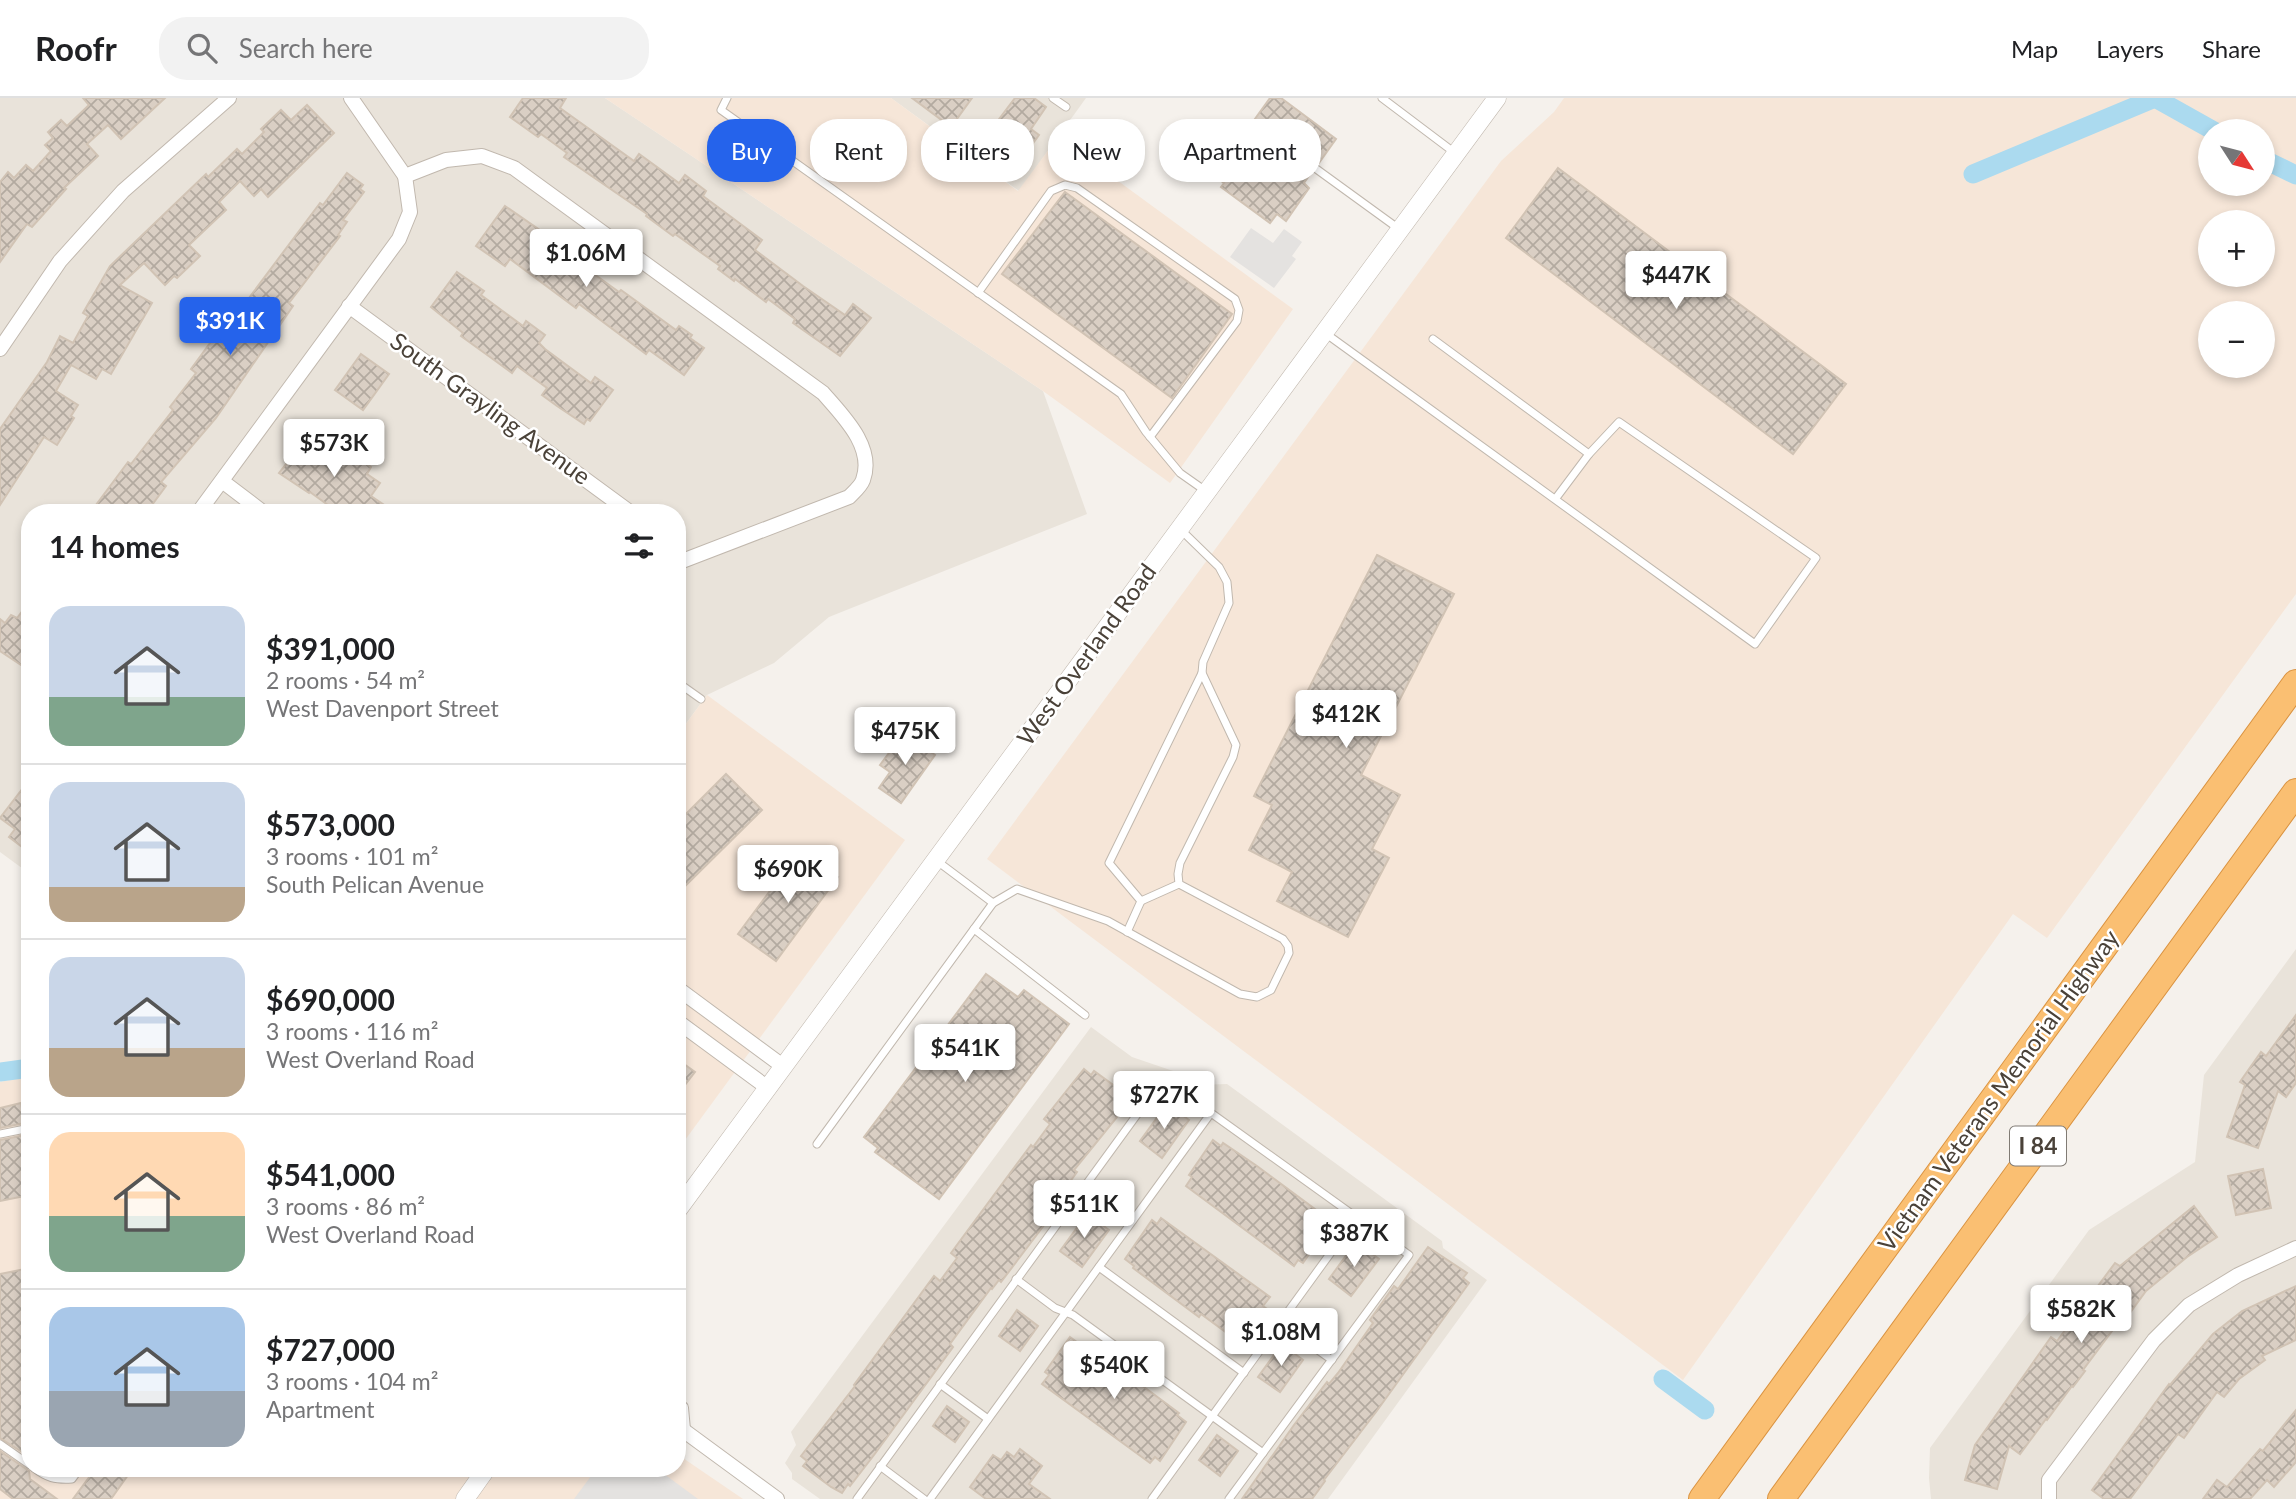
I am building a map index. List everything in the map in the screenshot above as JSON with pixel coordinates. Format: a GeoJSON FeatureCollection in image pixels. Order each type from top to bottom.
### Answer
{"type":"FeatureCollection","features":[{"type":"Feature","properties":{"kind":"highway","name":"Vietnam Veterans Memorial Highway"},"geometry":{"type":"LineString","coordinates":[[1702,1499],[2296,683]]}},
{"type":"Feature","properties":{"kind":"highway","name":"I 84"},"geometry":{"type":"LineString","coordinates":[[1781,1499],[2296,792]]}},
{"type":"Feature","properties":{"kind":"street"},"geometry":{"type":"LineString","coordinates":[[0,349],[60,261],[123,191],[229,98]]}},
{"type":"Feature","properties":{"kind":"street"},"geometry":{"type":"LineString","coordinates":[[205,504],[400,239],[410,212],[405,176],[351,98]]}},
{"type":"Feature","properties":{"kind":"street","name":"West Overland Road"},"geometry":{"type":"LineString","coordinates":[[686,1199],[1497,98]]}},
{"type":"Feature","properties":{"kind":"street"},"geometry":{"type":"LineString","coordinates":[[405,176],[446,160],[482,156],[514,168],[823,393],[845,418],[867,456],[863,482],[849,497],[686,560]]}},
{"type":"Feature","properties":{"kind":"street","name":"South Grayling Avenue"},"geometry":{"type":"LineString","coordinates":[[349,306],[619,504]]}},
{"type":"Feature","properties":{"kind":"street"},"geometry":{"type":"LineString","coordinates":[[222,481],[252,504]]}},
{"type":"Feature","properties":{"kind":"street"},"geometry":{"type":"LineString","coordinates":[[686,995],[783,1067]]}},
{"type":"Feature","properties":{"kind":"street"},"geometry":{"type":"LineString","coordinates":[[686,1028],[768,1088]]}},
{"type":"Feature","properties":{"kind":"street"},"geometry":{"type":"LineString","coordinates":[[2049,1499],[2049,1480],[2154,1340],[2189,1305],[2238,1275],[2296,1248]]}},
{"type":"Feature","properties":{"kind":"street"},"geometry":{"type":"LineString","coordinates":[[686,1435],[777,1499]]}},
{"type":"Feature","properties":{"kind":"street"},"geometry":{"type":"LineString","coordinates":[[465,1499],[481,1477]]}},
{"type":"Feature","properties":{"kind":"lane"},"geometry":{"type":"LineString","coordinates":[[727,98],[721,110],[1121,394],[1150,437],[1180,473],[1207,492]]}},
{"type":"Feature","properties":{"kind":"lane"},"geometry":{"type":"LineString","coordinates":[[1052,98],[1066,107]]}},
{"type":"Feature","properties":{"kind":"lane"},"geometry":{"type":"LineString","coordinates":[[1382,98],[1456,153]]}},
{"type":"Feature","properties":{"kind":"lane"},"geometry":{"type":"LineString","coordinates":[[1321,172],[1400,229]]}},
{"type":"Feature","properties":{"kind":"lane"},"geometry":{"type":"LineString","coordinates":[[978,293],[1051,191],[1065,185],[1077,188],[1234,299],[1239,310],[1237,321],[1150,437]]}},
{"type":"Feature","properties":{"kind":"lane"},"geometry":{"type":"LineString","coordinates":[[1324,332],[1755,644],[1816,558],[1619,422],[1589,454],[1556,498]]}},
{"type":"Feature","properties":{"kind":"lane"},"geometry":{"type":"LineString","coordinates":[[1433,339],[1589,454]]}},
{"type":"Feature","properties":{"kind":"lane"},"geometry":{"type":"LineString","coordinates":[[1141,901],[1109,863],[1202,673],[1203,662],[1229,603],[1227,582],[1219,567],[1180,529]]}},
{"type":"Feature","properties":{"kind":"lane"},"geometry":{"type":"LineString","coordinates":[[1179,884],[1180,863],[1233,757],[1236,745],[1202,673]]}},
{"type":"Feature","properties":{"kind":"lane"},"geometry":{"type":"LineString","coordinates":[[686,688],[701,699]]}},
{"type":"Feature","properties":{"kind":"lane"},"geometry":{"type":"LineString","coordinates":[[936,860],[993,903]]}},
{"type":"Feature","properties":{"kind":"lane"},"geometry":{"type":"LineString","coordinates":[[1127,932],[1141,901],[1179,884]]}},
{"type":"Feature","properties":{"kind":"lane"},"geometry":{"type":"LineString","coordinates":[[817,1144],[993,903],[1017,889],[1108,921],[1240,994],[1257,997],[1271,989],[1289,953],[1283,939],[1179,884]]}},
{"type":"Feature","properties":{"kind":"lane"},"geometry":{"type":"LineString","coordinates":[[974,929],[1085,1015]]}},
{"type":"Feature","properties":{"kind":"lane"},"geometry":{"type":"LineString","coordinates":[[856,1499],[1160,1083],[1211,1113],[1409,1255],[1229,1499]]}},
{"type":"Feature","properties":{"kind":"lane"},"geometry":{"type":"LineString","coordinates":[[880,1466],[927,1499],[1211,1113]]}},
{"type":"Feature","properties":{"kind":"lane"},"geometry":{"type":"LineString","coordinates":[[0,1134],[21,1130]]}},
{"type":"Feature","properties":{"kind":"lane"},"geometry":{"type":"LineString","coordinates":[[1086,1185],[1133,1220]]}},
{"type":"Feature","properties":{"kind":"lane"},"geometry":{"type":"LineString","coordinates":[[1152,1499],[1356,1218]]}},
{"type":"Feature","properties":{"kind":"lane"},"geometry":{"type":"LineString","coordinates":[[1099,1267],[1244,1373]]}},
{"type":"Feature","properties":{"kind":"lane"},"geometry":{"type":"LineString","coordinates":[[1016,1279],[1055,1308],[1073,1315],[1263,1453]]}},
{"type":"Feature","properties":{"kind":"lane"},"geometry":{"type":"LineString","coordinates":[[1280,1323],[1332,1360]]}},
{"type":"Feature","properties":{"kind":"lane"},"geometry":{"type":"LineString","coordinates":[[940,1384],[988,1419]]}},
{"type":"Feature","properties":{"kind":"lane"},"geometry":{"type":"LineString","coordinates":[[0,1444],[21,1459]]}},
{"type":"Feature","properties":{"kind":"lane"},"geometry":{"type":"LineString","coordinates":[[46,1477],[73,1477]]}},
{"type":"Feature","properties":{"kind":"shaded area"},"geometry":{"type":"Polygon","coordinates":[[[0,98],[605,98],[707,166],[707,182],[731,182],[1043,391],[1087,514],[829,617],[774,663],[707,695],[686,724],[686,504],[21,504],[21,867],[0,852],[0,98]]]}},
{"type":"Feature","properties":{"kind":"shaded area"},"geometry":{"type":"Polygon","coordinates":[[[605,98],[891,98],[921,120],[921,182],[1006,182],[1018,191],[1025,182],[1034,182],[1034,169],[1048,150],[1048,182],[1119,182],[1293,309],[1170,483],[1043,391],[731,182],[796,182],[796,119],[707,119],[707,166],[605,98]]]}},
{"type":"Feature","properties":{"kind":"shaded area"},"geometry":{"type":"Polygon","coordinates":[[[891,98],[1086,98],[1071,119],[1048,119],[1048,151],[1034,170],[1034,119],[921,120],[891,98]]]}},
{"type":"Feature","properties":{"kind":"shaded area"},"geometry":{"type":"Polygon","coordinates":[[[1564,98],[2296,98],[2296,594],[2047,938],[2013,914],[1683,1380],[987,859],[1501,161],[1554,112],[1564,98]]]}},
{"type":"Feature","properties":{"kind":"shaded area"},"geometry":{"type":"Polygon","coordinates":[[[1007,182],[1025,182],[1019,191],[1007,182]]]}},
{"type":"Feature","properties":{"kind":"shaded area"},"geometry":{"type":"Polygon","coordinates":[[[1251,228],[1273,243],[1284,229],[1302,242],[1292,256],[1296,259],[1274,288],[1230,257],[1251,228]]]}},
{"type":"Feature","properties":{"kind":"shaded area"},"geometry":{"type":"Polygon","coordinates":[[[707,695],[905,840],[686,1139],[686,724],[707,695]]]}},
{"type":"Feature","properties":{"kind":"shaded area"},"geometry":{"type":"Polygon","coordinates":[[[2296,949],[2296,1499],[1931,1499],[1930,1448],[2089,1230],[2195,1162],[2204,1075],[2296,949]]]}},
{"type":"Feature","properties":{"kind":"shaded area"},"geometry":{"type":"Polygon","coordinates":[[[1091,1027],[1132,1057],[1179,1073],[1197,1085],[1227,1084],[1442,1241],[1443,1248],[1487,1280],[1328,1499],[820,1499],[792,1479],[792,1473],[785,1463],[796,1445],[791,1432],[1091,1027]]]}},
{"type":"Feature","properties":{"kind":"shaded area"},"geometry":{"type":"Polygon","coordinates":[[[21,1078],[21,1477],[686,1477],[686,1460],[743,1499],[0,1499],[0,1082],[21,1078]]]}},
{"type":"Feature","properties":{"kind":"shaded area"},"geometry":{"type":"Polygon","coordinates":[[[590,1477],[668,1477],[698,1499],[574,1499],[590,1477]]]}},
{"type":"Feature","properties":{"kind":"building"},"geometry":{"type":"Polygon","coordinates":[[[83,98],[165,98],[121,139],[108,125],[87,144],[98,156],[64,188],[66,189],[32,227],[27,224],[0,262],[0,182],[8,172],[14,178],[26,165],[33,171],[51,151],[45,145],[53,138],[48,132],[61,120],[67,126],[89,105],[83,98]]]}},
{"type":"Feature","properties":{"kind":"building"},"geometry":{"type":"Polygon","coordinates":[[[523,98],[566,98],[560,108],[634,161],[639,154],[679,183],[685,175],[706,191],[703,196],[762,240],[755,250],[803,286],[845,315],[853,304],[871,318],[840,356],[793,323],[795,319],[768,299],[766,302],[735,279],[734,281],[718,269],[720,266],[675,234],[673,236],[646,216],[647,214],[564,157],[567,153],[541,134],[538,137],[510,117],[523,98]]]}},
{"type":"Feature","properties":{"kind":"building"},"geometry":{"type":"Polygon","coordinates":[[[912,98],[972,98],[957,119],[940,119],[912,98]]]}},
{"type":"Feature","properties":{"kind":"building"},"geometry":{"type":"Polygon","coordinates":[[[1015,98],[1034,98],[1046,107],[1034,125],[1034,119],[999,119],[1015,98]]]}},
{"type":"Feature","properties":{"kind":"building"},"geometry":{"type":"Polygon","coordinates":[[[1270,98],[1281,98],[1309,119],[1255,119],[1270,98]]]}},
{"type":"Feature","properties":{"kind":"building"},"geometry":{"type":"Polygon","coordinates":[[[307,105],[334,133],[268,197],[261,189],[254,196],[240,181],[219,202],[226,210],[189,245],[200,256],[177,278],[174,276],[165,285],[144,263],[120,285],[152,303],[111,374],[102,369],[96,379],[71,365],[56,391],[78,405],[71,416],[74,418],[57,445],[44,437],[0,505],[0,429],[47,362],[60,336],[73,343],[88,316],[83,313],[110,266],[206,174],[208,177],[237,149],[242,154],[264,132],[261,129],[281,110],[291,120],[307,105]]]}},
{"type":"Feature","properties":{"kind":"building"},"geometry":{"type":"Polygon","coordinates":[[[1321,128],[1336,139],[1321,160],[1321,128]]]}},
{"type":"Feature","properties":{"kind":"building"},"geometry":{"type":"Polygon","coordinates":[[[1558,168],[1846,384],[1793,454],[1506,238],[1558,168]]]}},
{"type":"Feature","properties":{"kind":"building"},"geometry":{"type":"Polygon","coordinates":[[[347,173],[363,185],[360,189],[364,192],[343,220],[347,222],[338,235],[340,236],[289,303],[293,306],[216,418],[161,482],[166,486],[153,504],[97,504],[128,462],[131,464],[173,410],[170,407],[196,373],[191,369],[213,339],[220,342],[215,336],[236,301],[243,306],[320,203],[323,205],[347,173]]]}},
{"type":"Feature","properties":{"kind":"building"},"geometry":{"type":"Polygon","coordinates":[[[1305,182],[1309,188],[1286,221],[1277,214],[1270,223],[1221,187],[1224,183],[1305,182]]]}},
{"type":"Feature","properties":{"kind":"building"},"geometry":{"type":"Polygon","coordinates":[[[1065,192],[1232,314],[1172,398],[1002,274],[1065,192]]]}},
{"type":"Feature","properties":{"kind":"building"},"geometry":{"type":"Polygon","coordinates":[[[505,206],[567,249],[565,251],[619,292],[621,290],[676,330],[679,326],[692,335],[690,338],[704,348],[684,375],[649,350],[646,354],[579,304],[576,308],[510,259],[505,266],[476,246],[505,206]]]}},
{"type":"Feature","properties":{"kind":"building"},"geometry":{"type":"Polygon","coordinates":[[[457,272],[484,291],[481,295],[523,326],[526,321],[545,335],[539,343],[545,349],[591,383],[595,377],[613,390],[590,421],[587,419],[584,424],[557,406],[542,395],[547,388],[517,366],[512,373],[461,336],[463,333],[431,307],[457,272]]]}},
{"type":"Feature","properties":{"kind":"building"},"geometry":{"type":"Polygon","coordinates":[[[361,354],[389,374],[363,410],[335,390],[361,354]]]}},
{"type":"Feature","properties":{"kind":"building"},"geometry":{"type":"Polygon","coordinates":[[[309,435],[342,460],[349,451],[371,467],[367,474],[380,483],[371,496],[383,504],[327,504],[279,473],[309,435]]]}},
{"type":"Feature","properties":{"kind":"building"},"geometry":{"type":"Polygon","coordinates":[[[1377,555],[1454,594],[1361,775],[1400,795],[1372,849],[1389,858],[1348,937],[1277,901],[1292,872],[1249,850],[1272,805],[1254,796],[1377,555]]]}},
{"type":"Feature","properties":{"kind":"building"},"geometry":{"type":"Polygon","coordinates":[[[21,613],[21,665],[0,651],[0,619],[5,623],[11,615],[17,618],[21,613]]]}},
{"type":"Feature","properties":{"kind":"building"},"geometry":{"type":"Polygon","coordinates":[[[904,733],[935,755],[901,803],[879,788],[890,772],[880,765],[904,733]]]}},
{"type":"Feature","properties":{"kind":"building"},"geometry":{"type":"Polygon","coordinates":[[[726,774],[762,810],[686,885],[686,814],[726,774]]]}},
{"type":"Feature","properties":{"kind":"building"},"geometry":{"type":"Polygon","coordinates":[[[21,791],[21,846],[9,837],[15,829],[0,818],[21,791]]]}},
{"type":"Feature","properties":{"kind":"building"},"geometry":{"type":"Polygon","coordinates":[[[801,849],[838,877],[776,961],[738,934],[801,849]]]}},
{"type":"Feature","properties":{"kind":"building"},"geometry":{"type":"Polygon","coordinates":[[[986,974],[1018,997],[1024,990],[1069,1024],[939,1199],[875,1152],[878,1148],[864,1137],[986,974]]]}},
{"type":"Feature","properties":{"kind":"building"},"geometry":{"type":"Polygon","coordinates":[[[2296,1015],[2296,1083],[2286,1097],[2278,1091],[2258,1148],[2227,1137],[2245,1085],[2240,1082],[2261,1052],[2266,1056],[2296,1015]]]}},
{"type":"Feature","properties":{"kind":"building"},"geometry":{"type":"Polygon","coordinates":[[[686,1066],[695,1072],[686,1084],[686,1066]]]}},
{"type":"Feature","properties":{"kind":"building"},"geometry":{"type":"Polygon","coordinates":[[[1084,1069],[1091,1075],[1094,1071],[1131,1098],[1074,1170],[1077,1172],[1047,1213],[1051,1216],[1001,1282],[999,1280],[991,1288],[950,1344],[953,1347],[874,1455],[842,1493],[831,1487],[803,1466],[807,1461],[801,1456],[934,1276],[940,1281],[957,1258],[951,1253],[1031,1145],[1033,1147],[1050,1124],[1044,1119],[1084,1069]]]}},
{"type":"Feature","properties":{"kind":"building"},"geometry":{"type":"Polygon","coordinates":[[[21,1103],[21,1124],[0,1128],[0,1108],[21,1103]]]}},
{"type":"Feature","properties":{"kind":"building"},"geometry":{"type":"Polygon","coordinates":[[[1167,1104],[1189,1120],[1162,1158],[1140,1141],[1167,1104]]]}},
{"type":"Feature","properties":{"kind":"building"},"geometry":{"type":"Polygon","coordinates":[[[21,1136],[21,1197],[0,1201],[0,1140],[21,1136]]]}},
{"type":"Feature","properties":{"kind":"building"},"geometry":{"type":"Polygon","coordinates":[[[1213,1140],[1221,1146],[1223,1143],[1257,1166],[1323,1215],[1321,1218],[1330,1224],[1303,1263],[1298,1260],[1294,1266],[1186,1186],[1192,1177],[1189,1175],[1213,1140]]]}},
{"type":"Feature","properties":{"kind":"building"},"geometry":{"type":"Polygon","coordinates":[[[2263,1169],[2271,1208],[2236,1215],[2228,1176],[2263,1169]]]}},
{"type":"Feature","properties":{"kind":"building"},"geometry":{"type":"Polygon","coordinates":[[[2194,1206],[2217,1237],[2187,1257],[2146,1291],[2127,1317],[2124,1315],[2083,1370],[2085,1371],[2020,1454],[2009,1446],[1997,1489],[1965,1480],[1975,1445],[2051,1337],[2057,1341],[2115,1263],[2120,1266],[2194,1206]]]}},
{"type":"Feature","properties":{"kind":"building"},"geometry":{"type":"Polygon","coordinates":[[[1087,1214],[1109,1230],[1082,1267],[1060,1251],[1087,1214]]]}},
{"type":"Feature","properties":{"kind":"building"},"geometry":{"type":"Polygon","coordinates":[[[1161,1218],[1270,1297],[1263,1306],[1267,1309],[1242,1344],[1201,1314],[1199,1317],[1133,1268],[1125,1259],[1152,1220],[1157,1224],[1161,1218]]]}},
{"type":"Feature","properties":{"kind":"building"},"geometry":{"type":"Polygon","coordinates":[[[1356,1242],[1379,1259],[1351,1296],[1329,1279],[1356,1242]]]}},
{"type":"Feature","properties":{"kind":"building"},"geometry":{"type":"Polygon","coordinates":[[[1428,1247],[1467,1273],[1463,1278],[1469,1283],[1312,1499],[1242,1499],[1294,1425],[1327,1382],[1329,1384],[1338,1373],[1373,1323],[1370,1320],[1394,1286],[1398,1289],[1428,1247]]]}},
{"type":"Feature","properties":{"kind":"building"},"geometry":{"type":"Polygon","coordinates":[[[21,1270],[21,1451],[0,1438],[0,1274],[21,1270]]]}},
{"type":"Feature","properties":{"kind":"building"},"geometry":{"type":"Polygon","coordinates":[[[2296,1286],[2296,1340],[2262,1356],[2265,1360],[2239,1379],[2224,1397],[2217,1392],[2184,1438],[2178,1434],[2130,1499],[2104,1499],[2092,1490],[2169,1384],[2213,1334],[2242,1311],[2296,1286]]]}},
{"type":"Feature","properties":{"kind":"building"},"geometry":{"type":"Polygon","coordinates":[[[1017,1310],[1038,1326],[1020,1351],[999,1336],[1017,1310]]]}},
{"type":"Feature","properties":{"kind":"building"},"geometry":{"type":"Polygon","coordinates":[[[1070,1337],[1111,1367],[1113,1364],[1179,1413],[1177,1415],[1186,1422],[1160,1461],[1155,1457],[1150,1463],[1042,1384],[1049,1375],[1045,1372],[1070,1337]]]}},
{"type":"Feature","properties":{"kind":"building"},"geometry":{"type":"Polygon","coordinates":[[[1282,1344],[1303,1360],[1280,1392],[1258,1377],[1282,1344]]]}},
{"type":"Feature","properties":{"kind":"building"},"geometry":{"type":"Polygon","coordinates":[[[947,1406],[969,1422],[955,1442],[933,1426],[947,1406]]]}},
{"type":"Feature","properties":{"kind":"building"},"geometry":{"type":"Polygon","coordinates":[[[2296,1410],[2296,1462],[2274,1487],[2267,1480],[2250,1499],[2203,1499],[2217,1480],[2227,1487],[2260,1449],[2263,1451],[2296,1410]]]}},
{"type":"Feature","properties":{"kind":"building"},"geometry":{"type":"Polygon","coordinates":[[[1217,1435],[1238,1451],[1220,1476],[1199,1460],[1217,1435]]]}},
{"type":"Feature","properties":{"kind":"building"},"geometry":{"type":"Polygon","coordinates":[[[1020,1449],[1042,1466],[1029,1484],[1050,1499],[986,1499],[970,1487],[993,1455],[1001,1460],[1007,1452],[1014,1457],[1020,1449]]]}},
{"type":"Feature","properties":{"kind":"building"},"geometry":{"type":"Polygon","coordinates":[[[0,1451],[21,1465],[21,1477],[30,1477],[57,1499],[13,1499],[0,1489],[0,1451]]]}},
{"type":"Feature","properties":{"kind":"building"},"geometry":{"type":"Polygon","coordinates":[[[89,1477],[127,1477],[111,1499],[73,1499],[89,1477]]]}},
{"type":"Feature","properties":{"kind":"waterway"},"geometry":{"type":"LineString","coordinates":[[1973,174],[2155,98],[2198,122]]}},
{"type":"Feature","properties":{"kind":"waterway"},"geometry":{"type":"LineString","coordinates":[[2275,165],[2296,175]]}},
{"type":"Feature","properties":{"kind":"waterway"},"geometry":{"type":"LineString","coordinates":[[0,1072],[21,1069]]}},
{"type":"Feature","properties":{"kind":"waterway"},"geometry":{"type":"LineString","coordinates":[[1663,1379],[1705,1410]]}}]}
